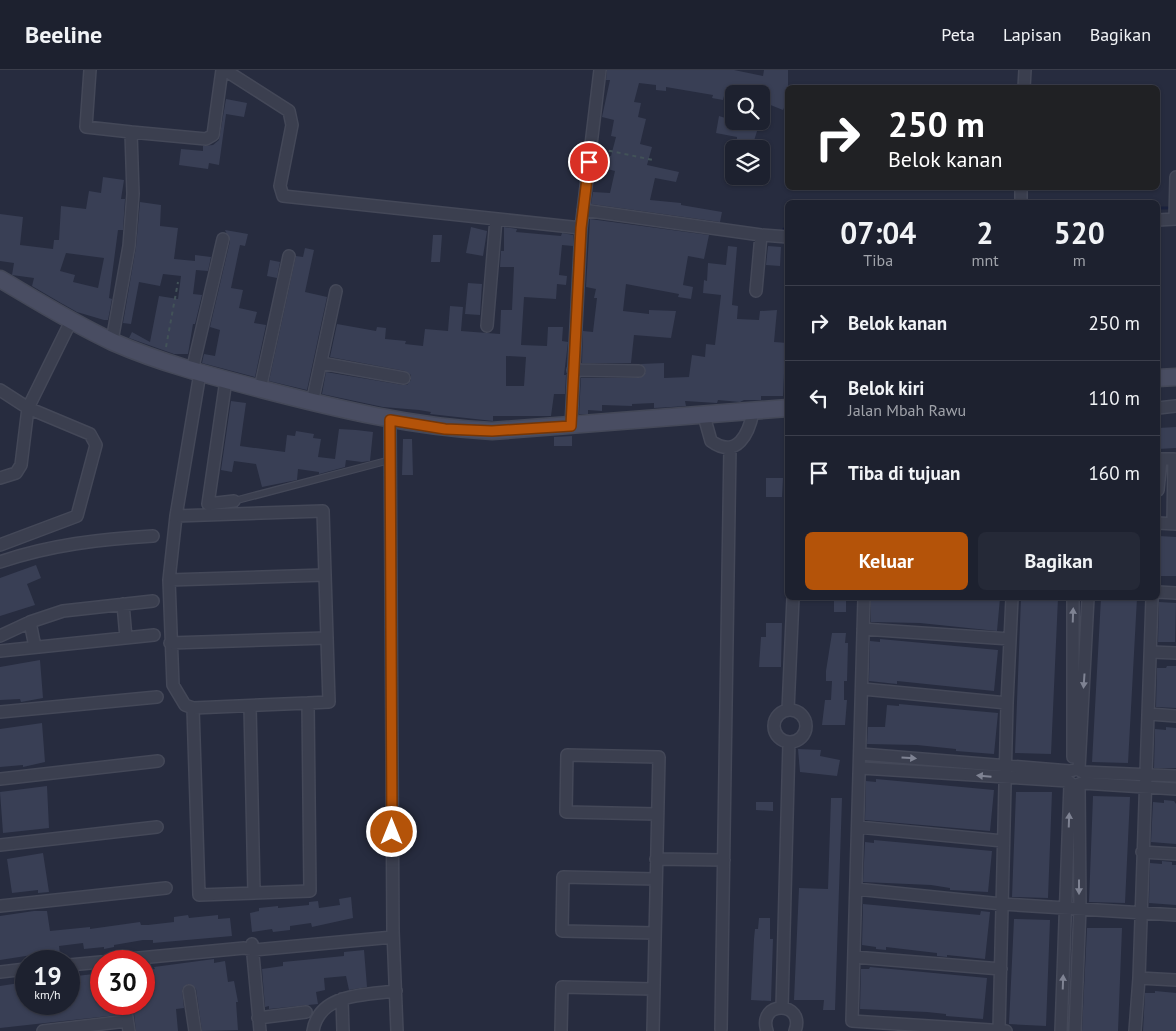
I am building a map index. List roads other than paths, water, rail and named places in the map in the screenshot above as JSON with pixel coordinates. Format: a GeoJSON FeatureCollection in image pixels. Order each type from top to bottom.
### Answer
{"type":"FeatureCollection","features":[{"type":"Feature","properties":{"kind":"street"},"geometry":{"type":"LineString","coordinates":[[90,70],[86,126],[90,129],[206,139],[213,135],[222,71],[289,111],[292,125],[280,186],[283,196],[495,222],[581,228]]}},
{"type":"Feature","properties":{"kind":"street"},"geometry":{"type":"LineString","coordinates":[[571,426],[581,228],[600,70]]}},
{"type":"Feature","properties":{"kind":"street"},"geometry":{"type":"LineString","coordinates":[[1024,85],[1025,70]]}},
{"type":"Feature","properties":{"kind":"street"},"geometry":{"type":"LineString","coordinates":[[112,341],[128,246],[133,194],[131,132]]}},
{"type":"Feature","properties":{"kind":"street"},"geometry":{"type":"LineString","coordinates":[[1160,220],[1175,218],[1176,177]]}},
{"type":"Feature","properties":{"kind":"street"},"geometry":{"type":"LineString","coordinates":[[583,210],[785,237]]}},
{"type":"Feature","properties":{"kind":"street"},"geometry":{"type":"LineString","coordinates":[[487,326],[495,222]]}},
{"type":"Feature","properties":{"kind":"street"},"geometry":{"type":"LineString","coordinates":[[756,291],[761,235]]}},
{"type":"Feature","properties":{"kind":"street"},"geometry":{"type":"LineString","coordinates":[[176,516],[323,511],[329,702],[193,708],[185,705],[173,685],[169,580],[176,516],[196,372],[223,239]]}},
{"type":"Feature","properties":{"kind":"street"},"geometry":{"type":"LineString","coordinates":[[260,389],[289,256]]}},
{"type":"Feature","properties":{"kind":"street"},"geometry":{"type":"LineString","coordinates":[[0,279],[67,327],[112,341],[163,362],[312,403],[390,420],[445,429],[492,431],[785,408]]}},
{"type":"Feature","properties":{"kind":"street"},"geometry":{"type":"LineString","coordinates":[[312,403],[336,291]]}},
{"type":"Feature","properties":{"kind":"street"},"geometry":{"type":"LineString","coordinates":[[0,478],[16,473],[21,465],[28,408],[67,327]]}},
{"type":"Feature","properties":{"kind":"street"},"geometry":{"type":"LineString","coordinates":[[321,363],[404,378]]}},
{"type":"Feature","properties":{"kind":"street"},"geometry":{"type":"LineString","coordinates":[[573,370],[639,371]]}},
{"type":"Feature","properties":{"kind":"street"},"geometry":{"type":"LineString","coordinates":[[1160,378],[1176,377]]}},
{"type":"Feature","properties":{"kind":"street"},"geometry":{"type":"LineString","coordinates":[[226,380],[208,504],[234,501]]}},
{"type":"Feature","properties":{"kind":"street"},"geometry":{"type":"LineString","coordinates":[[0,390],[28,408],[90,434],[96,445],[77,516],[0,545]]}},
{"type":"Feature","properties":{"kind":"street"},"geometry":{"type":"LineString","coordinates":[[1160,408],[1176,406]]}},
{"type":"Feature","properties":{"kind":"street"},"geometry":{"type":"LineString","coordinates":[[704,416],[711,441],[722,447],[730,448],[747,435],[753,412]]}},
{"type":"Feature","properties":{"kind":"street"},"geometry":{"type":"LineString","coordinates":[[390,420],[393,934],[397,1031]]}},
{"type":"Feature","properties":{"kind":"street"},"geometry":{"type":"LineString","coordinates":[[721,1029],[730,448]]}},
{"type":"Feature","properties":{"kind":"street"},"geometry":{"type":"LineString","coordinates":[[1160,470],[1161,460],[1164,458],[1174,459],[1174,524],[1160,523]]}},
{"type":"Feature","properties":{"kind":"street"},"geometry":{"type":"LineString","coordinates":[[0,562],[31,551],[113,539],[153,536]]}},
{"type":"Feature","properties":{"kind":"street"},"geometry":{"type":"LineString","coordinates":[[169,580],[325,575]]}},
{"type":"Feature","properties":{"kind":"street"},"geometry":{"type":"LineString","coordinates":[[1160,592],[1176,593]]}},
{"type":"Feature","properties":{"kind":"street"},"geometry":{"type":"LineString","coordinates":[[788,710],[793,600]]}},
{"type":"Feature","properties":{"kind":"street"},"geometry":{"type":"LineString","coordinates":[[864,600],[861,768],[852,1021],[1006,1031]]}},
{"type":"Feature","properties":{"kind":"street"},"geometry":{"type":"LineString","coordinates":[[999,1030],[1007,703],[1012,600]]}},
{"type":"Feature","properties":{"kind":"street"},"geometry":{"type":"LineString","coordinates":[[1073,600],[1072,646],[1080,908],[1075,1031]]}},
{"type":"Feature","properties":{"kind":"street"},"geometry":{"type":"LineString","coordinates":[[1061,1031],[1065,907],[1087,646],[1088,600]]}},
{"type":"Feature","properties":{"kind":"street"},"geometry":{"type":"LineString","coordinates":[[1135,1031],[1139,978],[1152,600]]}},
{"type":"Feature","properties":{"kind":"street"},"geometry":{"type":"LineString","coordinates":[[0,636],[30,622],[62,611],[153,601]]}},
{"type":"Feature","properties":{"kind":"street"},"geometry":{"type":"LineString","coordinates":[[124,604],[126,638]]}},
{"type":"Feature","properties":{"kind":"street"},"geometry":{"type":"LineString","coordinates":[[30,622],[35,647]]}},
{"type":"Feature","properties":{"kind":"street"},"geometry":{"type":"LineString","coordinates":[[863,629],[1010,639]]}},
{"type":"Feature","properties":{"kind":"street"},"geometry":{"type":"LineString","coordinates":[[0,651],[154,635]]}},
{"type":"Feature","properties":{"kind":"street"},"geometry":{"type":"LineString","coordinates":[[170,643],[327,638]]}},
{"type":"Feature","properties":{"kind":"street"},"geometry":{"type":"LineString","coordinates":[[1072,646],[1087,646]]}},
{"type":"Feature","properties":{"kind":"street"},"geometry":{"type":"LineString","coordinates":[[1151,652],[1176,653]]}},
{"type":"Feature","properties":{"kind":"street"},"geometry":{"type":"LineString","coordinates":[[863,688],[1007,703]]}},
{"type":"Feature","properties":{"kind":"street"},"geometry":{"type":"LineString","coordinates":[[0,712],[157,697]]}},
{"type":"Feature","properties":{"kind":"street"},"geometry":{"type":"LineString","coordinates":[[193,708],[199,895],[310,891],[308,703]]}},
{"type":"Feature","properties":{"kind":"street"},"geometry":{"type":"LineString","coordinates":[[250,706],[254,893]]}},
{"type":"Feature","properties":{"kind":"street"},"geometry":{"type":"LineString","coordinates":[[788,710],[802,715],[806,722],[806,730],[797,741],[789,742],[783,740],[775,730],[777,717],[788,710]]}},
{"type":"Feature","properties":{"kind":"street"},"geometry":{"type":"LineString","coordinates":[[1149,714],[1176,716]]}},
{"type":"Feature","properties":{"kind":"street"},"geometry":{"type":"LineString","coordinates":[[782,1008],[789,742]]}},
{"type":"Feature","properties":{"kind":"street"},"geometry":{"type":"LineString","coordinates":[[861,754],[1006,765],[1075,777],[1146,787],[1176,789]]}},
{"type":"Feature","properties":{"kind":"street"},"geometry":{"type":"LineString","coordinates":[[652,1031],[659,757],[568,755],[566,812],[657,814]]}},
{"type":"Feature","properties":{"kind":"street"},"geometry":{"type":"LineString","coordinates":[[949,772],[950,760]]}},
{"type":"Feature","properties":{"kind":"street"},"geometry":{"type":"LineString","coordinates":[[0,779],[158,761]]}},
{"type":"Feature","properties":{"kind":"street"},"geometry":{"type":"LineString","coordinates":[[861,768],[1005,777],[1146,774],[1176,776]]}},
{"type":"Feature","properties":{"kind":"street"},"geometry":{"type":"LineString","coordinates":[[858,826],[1003,841]]}},
{"type":"Feature","properties":{"kind":"street"},"geometry":{"type":"LineString","coordinates":[[0,845],[157,828]]}},
{"type":"Feature","properties":{"kind":"street"},"geometry":{"type":"LineString","coordinates":[[1142,852],[1176,854]]}},
{"type":"Feature","properties":{"kind":"street"},"geometry":{"type":"LineString","coordinates":[[656,859],[724,860]]}},
{"type":"Feature","properties":{"kind":"street"},"geometry":{"type":"LineString","coordinates":[[655,933],[562,932],[562,913],[563,877],[656,879]]}},
{"type":"Feature","properties":{"kind":"street"},"geometry":{"type":"LineString","coordinates":[[0,906],[166,888]]}},
{"type":"Feature","properties":{"kind":"street"},"geometry":{"type":"LineString","coordinates":[[856,889],[1002,904],[1176,914]]}},
{"type":"Feature","properties":{"kind":"street"},"geometry":{"type":"LineString","coordinates":[[155,956],[393,934]]}},
{"type":"Feature","properties":{"kind":"street"},"geometry":{"type":"LineString","coordinates":[[250,947],[260,1031]]}},
{"type":"Feature","properties":{"kind":"street"},"geometry":{"type":"LineString","coordinates":[[854,957],[1001,969]]}},
{"type":"Feature","properties":{"kind":"street"},"geometry":{"type":"LineString","coordinates":[[0,972],[15,970]]}},
{"type":"Feature","properties":{"kind":"street"},"geometry":{"type":"LineString","coordinates":[[1139,978],[1176,980]]}},
{"type":"Feature","properties":{"kind":"street"},"geometry":{"type":"LineString","coordinates":[[561,1031],[562,987],[654,989]]}},
{"type":"Feature","properties":{"kind":"street"},"geometry":{"type":"LineString","coordinates":[[189,991],[194,1031]]}},
{"type":"Feature","properties":{"kind":"street"},"geometry":{"type":"LineString","coordinates":[[313,1031],[318,1016],[328,1004],[342,999],[396,991]]}},
{"type":"Feature","properties":{"kind":"street"},"geometry":{"type":"LineString","coordinates":[[342,999],[343,1031]]}},
{"type":"Feature","properties":{"kind":"street"},"geometry":{"type":"LineString","coordinates":[[767,1031],[766,1018],[770,1012],[782,1008],[789,1010],[795,1015],[797,1022],[795,1031]]}},
{"type":"Feature","properties":{"kind":"street"},"geometry":{"type":"LineString","coordinates":[[258,1018],[306,1012]]}},
{"type":"Feature","properties":{"kind":"street"},"geometry":{"type":"LineString","coordinates":[[43,1031],[128,1026]]}},
{"type":"Feature","properties":{"kind":"lane"},"geometry":{"type":"LineString","coordinates":[[234,501],[390,460]]}},
{"type":"Feature","properties":{"kind":"waterway"},"geometry":{"type":"LineString","coordinates":[[1160,208],[1172,208]]}}]}
